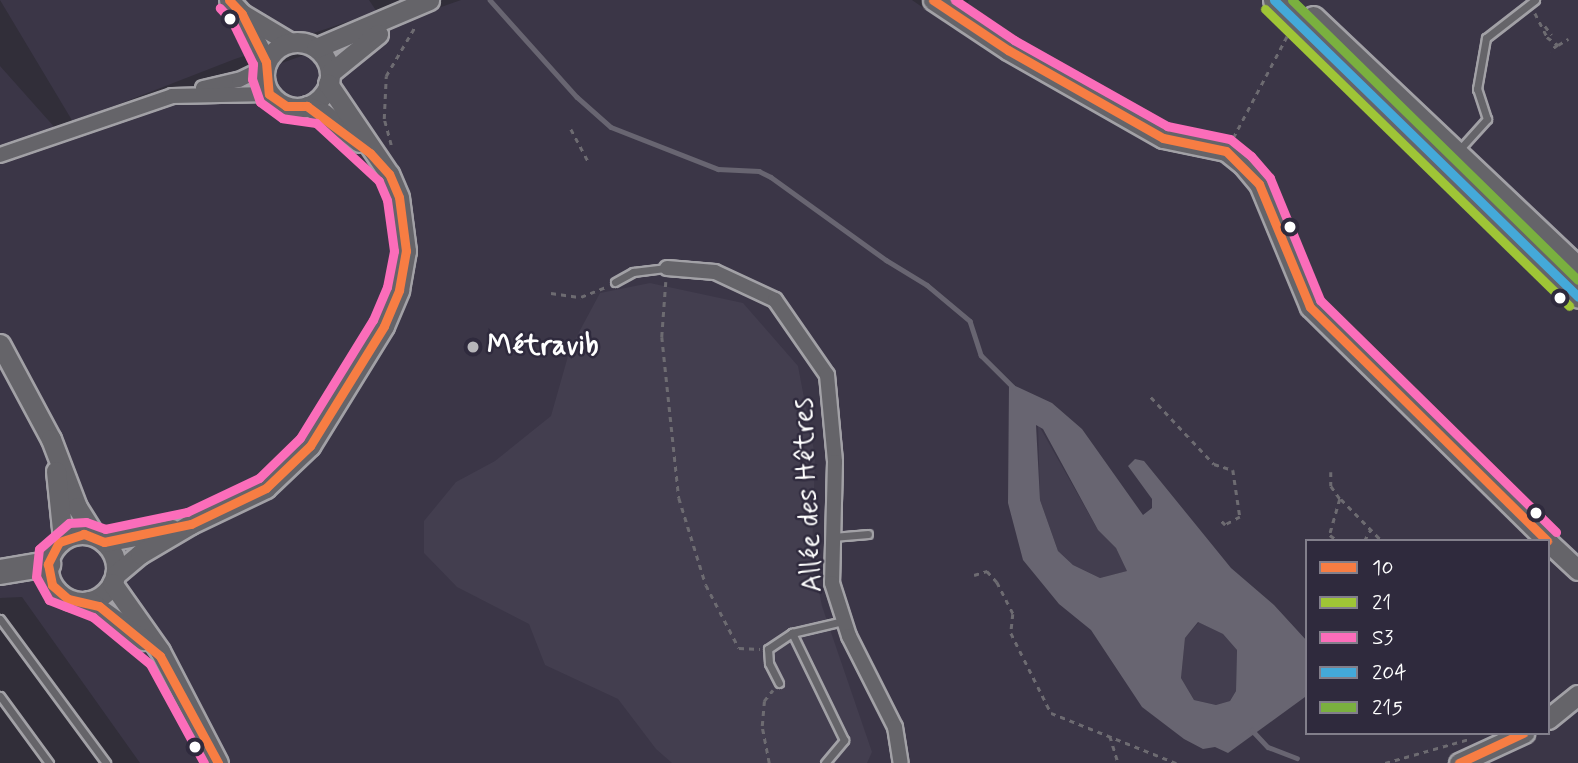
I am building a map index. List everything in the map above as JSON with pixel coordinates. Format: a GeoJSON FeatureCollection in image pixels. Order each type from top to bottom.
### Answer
{"type":"FeatureCollection","features":[{"type":"Feature","properties":{"kind":"highway"},"geometry":{"type":"LineString","coordinates":[[0,572],[48,564]]}},
{"type":"Feature","properties":{"kind":"main road"},"geometry":{"type":"LineString","coordinates":[[1274,0],[1295,10],[1456,153],[1578,268]]}},
{"type":"Feature","properties":{"kind":"main road"},"geometry":{"type":"LineString","coordinates":[[1295,10],[1578,298]]}},
{"type":"Feature","properties":{"kind":"street"},"geometry":{"type":"LineString","coordinates":[[933,0],[1007,50],[1163,138],[1226,151],[1259,184],[1310,307],[1546,539]]}},
{"type":"Feature","properties":{"kind":"street"},"geometry":{"type":"LineString","coordinates":[[235,7],[289,42],[316,48],[422,9]]}},
{"type":"Feature","properties":{"kind":"street"},"geometry":{"type":"LineString","coordinates":[[235,7],[265,65],[269,94]]}},
{"type":"Feature","properties":{"kind":"street"},"geometry":{"type":"LineString","coordinates":[[307,106],[324,94],[329,78],[362,44],[422,9]]}},
{"type":"Feature","properties":{"kind":"street"},"geometry":{"type":"LineString","coordinates":[[0,155],[172,96],[239,80],[265,65],[289,42]]}},
{"type":"Feature","properties":{"kind":"street"},"geometry":{"type":"LineString","coordinates":[[89,601],[140,554],[191,524],[266,488],[310,446],[384,326],[399,290],[406,251],[392,165],[329,78],[316,48]]}},
{"type":"Feature","properties":{"kind":"street"},"geometry":{"type":"LineString","coordinates":[[172,96],[269,94],[286,106],[307,106],[392,165]]}},
{"type":"Feature","properties":{"kind":"street","name":"Allée des Hêtres"},"geometry":{"type":"LineString","coordinates":[[667,268],[715,272],[775,300],[827,375],[835,462],[832,583],[844,620],[895,727],[901,763]]}},
{"type":"Feature","properties":{"kind":"street"},"geometry":{"type":"LineString","coordinates":[[1,348],[51,439],[77,507],[114,557],[113,579],[170,670],[218,763]]}},
{"type":"Feature","properties":{"kind":"street"},"geometry":{"type":"LineString","coordinates":[[51,439],[63,539],[48,564],[59,593],[89,601],[135,633],[170,670]]}},
{"type":"Feature","properties":{"kind":"street"},"geometry":{"type":"LineString","coordinates":[[63,539],[84,534],[99,539],[191,524]]}},
{"type":"Feature","properties":{"kind":"street"},"geometry":{"type":"LineString","coordinates":[[1550,543],[1578,570]]}},
{"type":"Feature","properties":{"kind":"street"},"geometry":{"type":"LineString","coordinates":[[1550,717],[1578,695]]}},
{"type":"Feature","properties":{"kind":"street"},"geometry":{"type":"LineString","coordinates":[[1459,763],[1520,735]]}},
{"type":"Feature","properties":{"kind":"lane"},"geometry":{"type":"LineString","coordinates":[[1456,153],[1487,118],[1477,89],[1486,38],[1532,2]]}},
{"type":"Feature","properties":{"kind":"lane"},"geometry":{"type":"LineString","coordinates":[[615,282],[633,272],[667,268]]}},
{"type":"Feature","properties":{"kind":"lane"},"geometry":{"type":"LineString","coordinates":[[833,537],[868,534]]}},
{"type":"Feature","properties":{"kind":"lane"},"geometry":{"type":"LineString","coordinates":[[0,619],[106,763]]}},
{"type":"Feature","properties":{"kind":"lane"},"geometry":{"type":"LineString","coordinates":[[779,683],[769,663],[768,649],[792,633],[844,620]]}},
{"type":"Feature","properties":{"kind":"lane"},"geometry":{"type":"LineString","coordinates":[[792,633],[844,740],[825,763]]}},
{"type":"Feature","properties":{"kind":"lane"},"geometry":{"type":"LineString","coordinates":[[0,696],[49,763]]}},
{"type":"Feature","properties":{"kind":"path"},"geometry":{"type":"LineString","coordinates":[[1532,2],[1545,26],[1547,37],[1552,36],[1558,45]]}},
{"type":"Feature","properties":{"kind":"path"},"geometry":{"type":"LineString","coordinates":[[392,165],[384,119],[387,76],[394,55],[422,9]]}},
{"type":"Feature","properties":{"kind":"path"},"geometry":{"type":"LineString","coordinates":[[1226,151],[1295,10]]}},
{"type":"Feature","properties":{"kind":"path"},"geometry":{"type":"LineString","coordinates":[[1550,51],[1568,39]]}},
{"type":"Feature","properties":{"kind":"path"},"geometry":{"type":"LineString","coordinates":[[571,129],[589,163]]}},
{"type":"Feature","properties":{"kind":"path"},"geometry":{"type":"LineString","coordinates":[[667,268],[662,337],[679,498],[706,585],[739,648],[768,649]]}},
{"type":"Feature","properties":{"kind":"path"},"geometry":{"type":"LineString","coordinates":[[551,293],[581,297],[615,282]]}},
{"type":"Feature","properties":{"kind":"path"},"geometry":{"type":"LineString","coordinates":[[1152,397],[1214,464],[1233,470],[1240,517],[1225,526],[1220,520]]}},
{"type":"Feature","properties":{"kind":"path"},"geometry":{"type":"LineString","coordinates":[[1331,472],[1331,486],[1338,497],[1380,539]]}},
{"type":"Feature","properties":{"kind":"path"},"geometry":{"type":"LineString","coordinates":[[1335,539],[1330,535],[1338,497]]}},
{"type":"Feature","properties":{"kind":"path"},"geometry":{"type":"LineString","coordinates":[[1365,539],[1371,529]]}},
{"type":"Feature","properties":{"kind":"path"},"geometry":{"type":"LineString","coordinates":[[974,575],[987,571],[997,582],[1013,614],[1011,634],[1051,713],[1110,734],[1176,763]]}},
{"type":"Feature","properties":{"kind":"path"},"geometry":{"type":"LineString","coordinates":[[769,763],[762,726],[764,701],[779,683]]}},
{"type":"Feature","properties":{"kind":"path"},"geometry":{"type":"LineString","coordinates":[[1110,734],[1118,763]]}},
{"type":"Feature","properties":{"kind":"path"},"geometry":{"type":"LineString","coordinates":[[1385,763],[1460,739],[1479,738]]}},
{"type":"Feature","properties":{"kind":"shaded area"},"geometry":{"type":"Polygon","coordinates":[[[0,0],[369,0],[377,12],[235,59],[73,122],[0,0]]]}},
{"type":"Feature","properties":{"kind":"shaded area"},"geometry":{"type":"Polygon","coordinates":[[[461,0],[912,0],[954,29],[969,0],[1578,0],[1578,763],[140,763],[22,597],[0,598],[0,66],[65,139],[461,0]]]}},
{"type":"Feature","properties":{"kind":"shaded area"},"geometry":{"type":"Polygon","coordinates":[[[650,283],[743,303],[798,366],[815,456],[812,557],[822,606],[872,752],[867,763],[672,763],[656,749],[618,699],[545,665],[529,624],[457,587],[424,553],[424,521],[456,482],[495,461],[551,416],[570,349],[600,293],[650,283]]]}},
{"type":"Feature","properties":{"kind":"shaded area"},"geometry":{"type":"Polygon","coordinates":[[[1009,383],[1052,403],[1082,429],[1143,515],[1152,508],[1152,499],[1128,466],[1135,459],[1144,461],[1231,568],[1274,605],[1305,639],[1305,697],[1228,753],[1215,747],[1203,749],[1184,739],[1142,707],[1091,630],[1059,604],[1023,560],[1008,503],[1009,383]],[[1036,425],[1040,500],[1058,551],[1073,565],[1100,578],[1127,571],[1116,548],[1098,530],[1043,429],[1036,425]],[[1198,622],[1185,638],[1181,678],[1194,700],[1216,705],[1230,701],[1236,691],[1237,650],[1223,634],[1198,622]]]}},
{"type":"Feature","properties":{"kind":"shaded area"},"geometry":{"type":"Polygon","coordinates":[[[1038,424],[1098,530],[1116,548],[1128,571],[1100,578],[1073,565],[1058,551],[1040,500],[1038,424]]]}},
{"type":"Feature","properties":{"kind":"shaded area"},"geometry":{"type":"Polygon","coordinates":[[[1199,622],[1223,634],[1237,650],[1236,691],[1230,701],[1216,705],[1194,700],[1181,678],[1185,638],[1199,622]]]}},
{"type":"Feature","properties":{"kind":"waterway"},"geometry":{"type":"LineString","coordinates":[[490,0],[577,97],[611,127],[718,169],[759,171],[886,260],[927,285],[970,321],[981,355],[1013,387]]}},
{"type":"Feature","properties":{"kind":"waterway"},"geometry":{"type":"LineString","coordinates":[[1252,730],[1268,747],[1297,758]]}},
{"type":"Feature","properties":{"kind":"transit line","name":"10"},"geometry":{"type":"LineString","coordinates":[[229,0],[242,14],[266,62]]}},
{"type":"Feature","properties":{"kind":"transit line","name":"10"},"geometry":{"type":"LineString","coordinates":[[933,0],[1008,50],[1163,138],[1226,151]]}},
{"type":"Feature","properties":{"kind":"transit line","name":"S3"},"geometry":{"type":"LineString","coordinates":[[955,0],[1014,40],[1167,126],[1230,139],[1251,156],[1270,178],[1320,300],[1556,532]]}},
{"type":"Feature","properties":{"kind":"transit line","name":"204"},"geometry":{"type":"LineString","coordinates":[[1274,0],[1578,297]]}},
{"type":"Feature","properties":{"kind":"transit line","name":"215"},"geometry":{"type":"LineString","coordinates":[[1292,0],[1578,280]]}},
{"type":"Feature","properties":{"kind":"transit line","name":"S3"},"geometry":{"type":"LineString","coordinates":[[204,763],[150,664],[93,617],[49,600],[36,577],[39,549],[69,523],[86,522],[105,529],[187,512],[259,478],[300,438],[373,320],[387,287],[394,251],[387,200],[379,181],[316,123],[282,118],[260,102],[252,79],[253,64],[232,21],[220,8]]}},
{"type":"Feature","properties":{"kind":"transit line","name":"21"},"geometry":{"type":"LineString","coordinates":[[1265,9],[1569,306]]}},
{"type":"Feature","properties":{"kind":"transit line","name":"10"},"geometry":{"type":"LineString","coordinates":[[266,62],[269,94],[286,106],[307,106]]}},
{"type":"Feature","properties":{"kind":"transit line","name":"10"},"geometry":{"type":"LineString","coordinates":[[104,542],[191,524],[266,488],[310,446],[384,326],[399,290],[406,251],[399,197],[389,174],[370,153],[307,106]]}},
{"type":"Feature","properties":{"kind":"transit line","name":"10"},"geometry":{"type":"LineString","coordinates":[[1226,151],[1259,184],[1310,307],[1545,539]]}},
{"type":"Feature","properties":{"kind":"transit line","name":"10"},"geometry":{"type":"LineString","coordinates":[[104,542],[84,534],[59,542],[48,564],[52,585],[68,599],[99,606],[160,656],[218,763]]}},
{"type":"Feature","properties":{"kind":"transit line","name":"10"},"geometry":{"type":"LineString","coordinates":[[1459,763],[1519,735]]}},
{"type":"Feature","properties":{"kind":"place","name":"Métravib"},"geometry":{"type":"Point","coordinates":[473,347]}}]}
